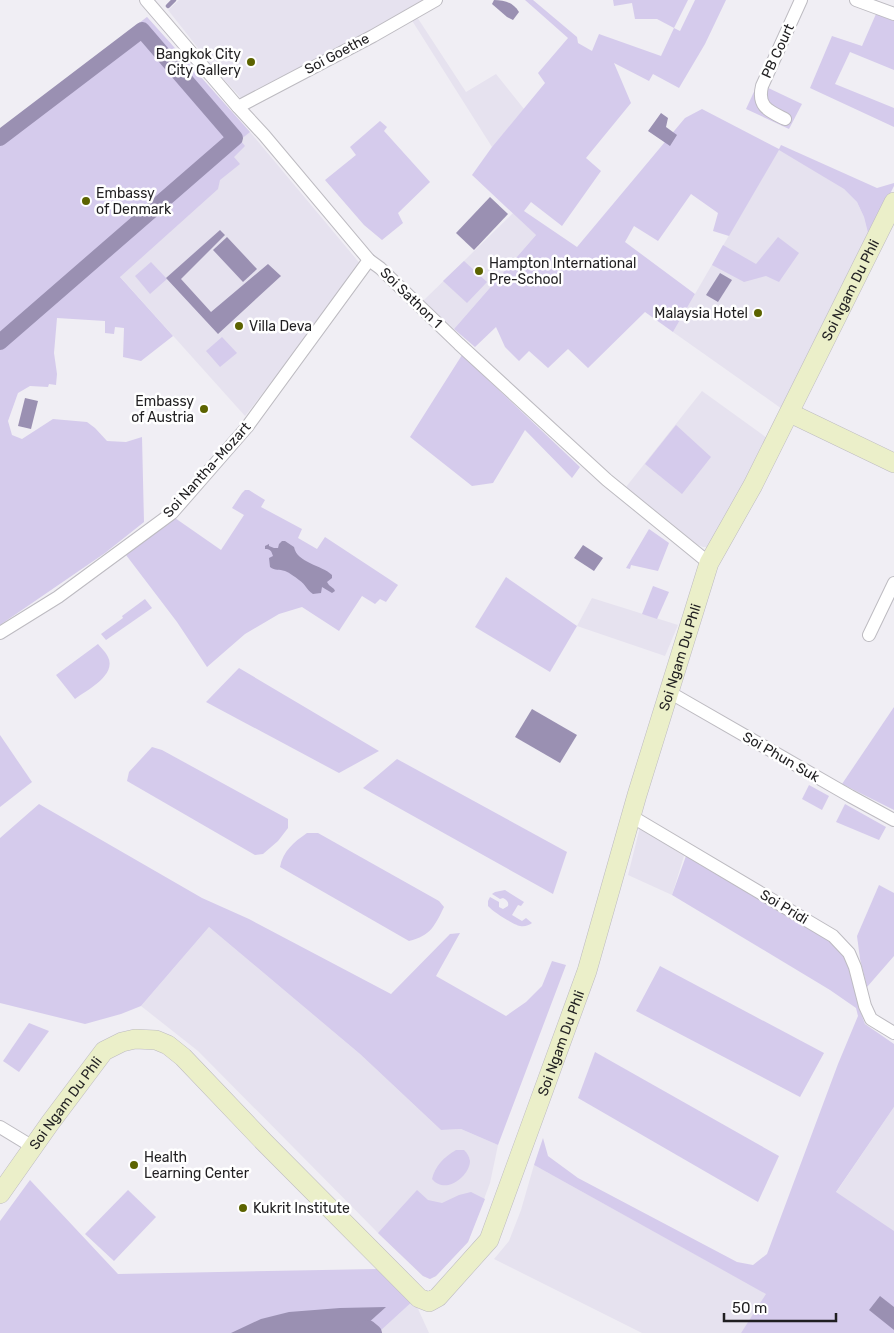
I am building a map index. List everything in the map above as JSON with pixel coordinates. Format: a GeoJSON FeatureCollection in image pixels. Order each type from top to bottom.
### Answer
{"type":"FeatureCollection","features":[{"type":"Feature","properties":{"kind":"street","name":"Soi Sathon 1"},"geometry":{"type":"LineString","coordinates":[[146,0],[238,107],[264,134],[369,260],[380,268],[459,344],[607,480],[709,563]]}},
{"type":"Feature","properties":{"kind":"street","name":"Soi Goethe"},"geometry":{"type":"LineString","coordinates":[[238,107],[373,36],[436,0]]}},
{"type":"Feature","properties":{"kind":"street","name":"PB Court"},"geometry":{"type":"LineString","coordinates":[[785,119],[762,105],[760,94],[801,0]]}},
{"type":"Feature","properties":{"kind":"street"},"geometry":{"type":"LineString","coordinates":[[856,0],[894,14]]}},
{"type":"Feature","properties":{"kind":"street","name":"Soi Ngam Du Phli"},"geometry":{"type":"LineString","coordinates":[[0,1194],[104,1051],[122,1042],[156,1040],[168,1045],[184,1057],[264,1142],[419,1298],[429,1302],[438,1297],[489,1240],[587,971],[631,816],[709,563],[742,506],[790,413],[894,202]]}},
{"type":"Feature","properties":{"kind":"street","name":"Soi Nantha-Mozart"},"geometry":{"type":"LineString","coordinates":[[0,633],[58,596],[172,513],[248,427],[369,260]]}},
{"type":"Feature","properties":{"kind":"street"},"geometry":{"type":"LineString","coordinates":[[790,413],[894,462]]}},
{"type":"Feature","properties":{"kind":"street"},"geometry":{"type":"LineString","coordinates":[[869,635],[894,583]]}},
{"type":"Feature","properties":{"kind":"street","name":"Soi Phun Suk"},"geometry":{"type":"LineString","coordinates":[[669,692],[894,820]]}},
{"type":"Feature","properties":{"kind":"street","name":"Soi Pridi"},"geometry":{"type":"LineString","coordinates":[[631,816],[833,936],[849,953],[855,967],[865,1006],[871,1019],[894,1033]]}},
{"type":"Feature","properties":{"kind":"street"},"geometry":{"type":"LineString","coordinates":[[0,1127],[33,1147]]}},
{"type":"Feature","properties":{"kind":"shaded area"},"geometry":{"type":"Polygon","coordinates":[[[179,0],[422,0],[351,42],[245,99],[241,98],[217,72],[168,10],[179,0]]]}},
{"type":"Feature","properties":{"kind":"shaded area"},"geometry":{"type":"Polygon","coordinates":[[[494,0],[508,2],[519,12],[513,20],[492,4],[494,0]]]}},
{"type":"Feature","properties":{"kind":"shaded area"},"geometry":{"type":"Polygon","coordinates":[[[525,0],[533,0],[577,37],[578,43],[592,51],[599,34],[661,56],[674,28],[680,31],[695,0],[726,0],[705,44],[679,88],[653,74],[649,81],[614,63],[631,103],[586,158],[601,171],[562,226],[531,202],[524,211],[577,247],[685,118],[702,109],[779,149],[781,145],[877,188],[894,183],[872,230],[868,233],[864,217],[857,202],[844,189],[779,150],[729,236],[713,231],[718,213],[691,194],[658,241],[634,226],[625,242],[695,294],[673,332],[645,312],[588,368],[568,349],[548,368],[529,351],[519,361],[505,347],[496,327],[475,347],[454,329],[536,235],[472,175],[492,147],[545,83],[538,73],[568,38],[525,0]]]}},
{"type":"Feature","properties":{"kind":"shaded area"},"geometry":{"type":"Polygon","coordinates":[[[613,0],[688,0],[674,28],[657,19],[635,19],[632,3],[614,6],[613,0]]]}},
{"type":"Feature","properties":{"kind":"shaded area"},"geometry":{"type":"Polygon","coordinates":[[[876,14],[894,21],[894,70],[850,52],[835,84],[894,108],[894,127],[810,88],[832,36],[862,46],[876,14]]]}},
{"type":"Feature","properties":{"kind":"shaded area"},"geometry":{"type":"Polygon","coordinates":[[[147,17],[250,132],[362,266],[245,416],[106,261],[0,129],[147,17]]]}},
{"type":"Feature","properties":{"kind":"shaded area"},"geometry":{"type":"Polygon","coordinates":[[[147,17],[250,132],[240,140],[245,146],[234,157],[240,164],[220,180],[218,189],[120,277],[173,336],[141,361],[123,357],[124,328],[115,327],[114,334],[105,333],[105,321],[57,318],[54,353],[57,374],[56,385],[49,384],[48,387],[30,386],[18,393],[8,421],[12,435],[22,439],[53,419],[87,422],[107,441],[126,442],[142,437],[144,522],[105,553],[0,625],[0,129],[147,17]]]}},
{"type":"Feature","properties":{"kind":"shaded area"},"geometry":{"type":"Polygon","coordinates":[[[417,17],[466,92],[496,74],[524,109],[492,147],[411,19],[417,17]]]}},
{"type":"Feature","properties":{"kind":"shaded area"},"geometry":{"type":"Polygon","coordinates":[[[758,83],[802,104],[789,129],[746,109],[758,83]]]}},
{"type":"Feature","properties":{"kind":"shaded area"},"geometry":{"type":"Polygon","coordinates":[[[661,113],[668,118],[666,127],[677,135],[670,146],[648,131],[661,113]]]}},
{"type":"Feature","properties":{"kind":"shaded area"},"geometry":{"type":"Polygon","coordinates":[[[380,121],[387,127],[384,131],[430,182],[398,213],[403,223],[382,240],[364,225],[325,180],[356,155],[350,147],[380,121]]]}},
{"type":"Feature","properties":{"kind":"shaded area","name":"Malaysia Hotel"},"geometry":{"type":"Polygon","coordinates":[[[779,149],[844,189],[857,202],[864,217],[868,233],[844,288],[782,409],[673,332],[779,149]]]}},
{"type":"Feature","properties":{"kind":"shaded area"},"geometry":{"type":"Polygon","coordinates":[[[490,197],[508,214],[474,250],[456,233],[490,197]]]}},
{"type":"Feature","properties":{"kind":"shaded area","name":"Hampton International Pre-School"},"geometry":{"type":"Polygon","coordinates":[[[513,213],[536,235],[454,329],[423,301],[513,213]]]}},
{"type":"Feature","properties":{"kind":"shaded area"},"geometry":{"type":"Polygon","coordinates":[[[220,230],[225,235],[181,279],[211,312],[268,264],[281,276],[218,334],[166,278],[220,230]]]}},
{"type":"Feature","properties":{"kind":"shaded area"},"geometry":{"type":"Polygon","coordinates":[[[227,237],[257,269],[243,282],[213,250],[227,237]]]}},
{"type":"Feature","properties":{"kind":"shaded area"},"geometry":{"type":"Polygon","coordinates":[[[778,237],[799,253],[779,282],[766,276],[744,282],[712,265],[723,245],[756,264],[778,237]]]}},
{"type":"Feature","properties":{"kind":"shaded area"},"geometry":{"type":"Polygon","coordinates":[[[464,261],[487,282],[467,303],[443,281],[464,261]]]}},
{"type":"Feature","properties":{"kind":"shaded area"},"geometry":{"type":"Polygon","coordinates":[[[151,262],[167,279],[150,294],[135,276],[151,262]]]}},
{"type":"Feature","properties":{"kind":"shaded area"},"geometry":{"type":"Polygon","coordinates":[[[720,273],[732,280],[718,302],[706,295],[720,273]]]}},
{"type":"Feature","properties":{"kind":"shaded area"},"geometry":{"type":"Polygon","coordinates":[[[222,337],[237,353],[220,367],[206,351],[222,337]]]}},
{"type":"Feature","properties":{"kind":"shaded area"},"geometry":{"type":"Polygon","coordinates":[[[462,355],[580,467],[572,478],[525,430],[493,483],[472,486],[410,437],[462,355]]]}},
{"type":"Feature","properties":{"kind":"shaded area"},"geometry":{"type":"Polygon","coordinates":[[[702,391],[767,438],[708,547],[696,544],[626,487],[702,391]]]}},
{"type":"Feature","properties":{"kind":"shaded area"},"geometry":{"type":"Polygon","coordinates":[[[25,398],[38,401],[31,429],[18,426],[25,398]]]}},
{"type":"Feature","properties":{"kind":"shaded area"},"geometry":{"type":"Polygon","coordinates":[[[676,425],[711,457],[682,494],[645,464],[676,425]]]}},
{"type":"Feature","properties":{"kind":"shaded area"},"geometry":{"type":"Polygon","coordinates":[[[245,490],[249,490],[265,500],[261,507],[302,529],[298,538],[317,549],[325,537],[398,585],[386,602],[380,599],[375,604],[362,596],[339,631],[302,607],[279,614],[245,634],[207,667],[177,622],[126,555],[175,518],[221,550],[244,515],[232,508],[245,490]]]}},
{"type":"Feature","properties":{"kind":"shaded area"},"geometry":{"type":"Polygon","coordinates":[[[649,529],[669,543],[658,571],[631,565],[630,569],[626,568],[649,529]]]}},
{"type":"Feature","properties":{"kind":"shaded area"},"geometry":{"type":"Polygon","coordinates":[[[282,541],[294,547],[300,557],[332,575],[332,578],[327,582],[335,591],[332,593],[322,587],[321,593],[313,594],[291,574],[270,567],[269,558],[273,556],[271,551],[265,549],[265,546],[269,544],[269,546],[278,548],[282,541]]]}},
{"type":"Feature","properties":{"kind":"shaded area"},"geometry":{"type":"Polygon","coordinates":[[[583,545],[603,558],[594,571],[574,558],[583,545]]]}},
{"type":"Feature","properties":{"kind":"shaded area"},"geometry":{"type":"Polygon","coordinates":[[[506,577],[577,626],[550,672],[475,627],[506,577]]]}},
{"type":"Feature","properties":{"kind":"shaded area"},"geometry":{"type":"Polygon","coordinates":[[[653,586],[669,592],[657,619],[642,614],[653,586]]]}},
{"type":"Feature","properties":{"kind":"shaded area"},"geometry":{"type":"Polygon","coordinates":[[[592,598],[678,625],[665,656],[577,626],[592,598]]]}},
{"type":"Feature","properties":{"kind":"shaded area"},"geometry":{"type":"Polygon","coordinates":[[[145,599],[152,608],[106,640],[101,634],[145,599]]]}},
{"type":"Feature","properties":{"kind":"shaded area"},"geometry":{"type":"Polygon","coordinates":[[[98,644],[108,657],[110,664],[108,670],[105,676],[93,687],[75,699],[56,675],[98,644]]]}},
{"type":"Feature","properties":{"kind":"shaded area"},"geometry":{"type":"Polygon","coordinates":[[[239,668],[379,751],[339,773],[206,702],[239,668]]]}},
{"type":"Feature","properties":{"kind":"shaded area"},"geometry":{"type":"Polygon","coordinates":[[[894,707],[894,810],[842,784],[894,707]]]}},
{"type":"Feature","properties":{"kind":"shaded area"},"geometry":{"type":"Polygon","coordinates":[[[532,709],[577,735],[560,763],[515,737],[532,709]]]}},
{"type":"Feature","properties":{"kind":"shaded area"},"geometry":{"type":"Polygon","coordinates":[[[0,735],[32,782],[0,807],[0,735]]]}},
{"type":"Feature","properties":{"kind":"shaded area"},"geometry":{"type":"Polygon","coordinates":[[[152,747],[162,750],[288,819],[288,828],[278,841],[263,854],[255,855],[127,781],[129,772],[152,747]]]}},
{"type":"Feature","properties":{"kind":"shaded area"},"geometry":{"type":"Polygon","coordinates":[[[397,759],[567,852],[553,894],[363,788],[397,759]]]}},
{"type":"Feature","properties":{"kind":"shaded area"},"geometry":{"type":"Polygon","coordinates":[[[809,785],[829,796],[822,810],[802,799],[809,785]]]}},
{"type":"Feature","properties":{"kind":"shaded area"},"geometry":{"type":"Polygon","coordinates":[[[39,804],[202,898],[249,919],[391,994],[450,934],[460,933],[436,976],[506,1016],[526,1002],[542,986],[552,961],[566,965],[498,1145],[461,1129],[441,1130],[360,1054],[209,927],[141,1006],[121,1014],[85,1024],[0,1003],[0,838],[39,804]]]}},
{"type":"Feature","properties":{"kind":"shaded area"},"geometry":{"type":"Polygon","coordinates":[[[845,804],[886,827],[879,840],[836,822],[845,804]]]}},
{"type":"Feature","properties":{"kind":"shaded area"},"geometry":{"type":"Polygon","coordinates":[[[640,827],[684,856],[672,895],[628,875],[640,827]]]}},
{"type":"Feature","properties":{"kind":"shaded area"},"geometry":{"type":"Polygon","coordinates":[[[307,833],[318,833],[439,901],[444,907],[435,924],[427,933],[409,941],[280,867],[281,861],[290,847],[307,833]]]}},
{"type":"Feature","properties":{"kind":"shaded area"},"geometry":{"type":"Polygon","coordinates":[[[686,856],[831,942],[848,960],[865,1024],[894,1044],[894,1107],[836,1192],[894,1231],[894,1333],[741,1333],[766,1294],[534,1165],[543,1138],[548,1156],[578,1178],[737,1262],[753,1265],[767,1254],[838,1064],[858,1016],[856,1008],[830,990],[672,895],[686,856]]]}},
{"type":"Feature","properties":{"kind":"shaded area"},"geometry":{"type":"Polygon","coordinates":[[[879,885],[894,893],[894,956],[867,987],[857,936],[879,885]]]}},
{"type":"Feature","properties":{"kind":"shaded area"},"geometry":{"type":"Polygon","coordinates":[[[505,890],[524,902],[521,906],[518,905],[512,915],[522,921],[526,918],[532,923],[525,926],[517,925],[488,906],[490,897],[499,902],[499,907],[503,909],[508,906],[506,900],[492,894],[505,890]]]}},
{"type":"Feature","properties":{"kind":"shaded area"},"geometry":{"type":"Polygon","coordinates":[[[209,927],[360,1054],[441,1130],[461,1129],[498,1145],[490,1183],[468,1242],[436,1276],[430,1279],[423,1276],[198,1051],[141,1006],[209,927]]]}},
{"type":"Feature","properties":{"kind":"shaded area"},"geometry":{"type":"Polygon","coordinates":[[[660,966],[824,1053],[800,1097],[636,1011],[660,966]]]}},
{"type":"Feature","properties":{"kind":"shaded area"},"geometry":{"type":"Polygon","coordinates":[[[29,1023],[49,1031],[19,1072],[3,1061],[29,1023]]]}},
{"type":"Feature","properties":{"kind":"shaded area"},"geometry":{"type":"Polygon","coordinates":[[[595,1052],[779,1156],[758,1202],[578,1098],[595,1052]]]}},
{"type":"Feature","properties":{"kind":"shaded area"},"geometry":{"type":"Polygon","coordinates":[[[894,1107],[894,1333],[758,1308],[741,1333],[642,1333],[494,1259],[509,1241],[521,1210],[534,1165],[767,1294],[894,1107]]]}},
{"type":"Feature","properties":{"kind":"shaded area"},"geometry":{"type":"Polygon","coordinates":[[[456,1150],[464,1150],[468,1156],[470,1161],[466,1172],[456,1182],[444,1185],[438,1184],[432,1179],[435,1170],[444,1159],[456,1150]]]}},
{"type":"Feature","properties":{"kind":"shaded area"},"geometry":{"type":"Polygon","coordinates":[[[30,1180],[118,1274],[377,1269],[414,1300],[378,1333],[0,1333],[0,1221],[30,1180]]]}},
{"type":"Feature","properties":{"kind":"shaded area"},"geometry":{"type":"Polygon","coordinates":[[[128,1190],[156,1217],[114,1261],[85,1234],[128,1190]]]}},
{"type":"Feature","properties":{"kind":"shaded area"},"geometry":{"type":"Polygon","coordinates":[[[417,1190],[428,1200],[442,1203],[471,1192],[485,1199],[468,1242],[436,1276],[430,1279],[423,1276],[378,1233],[417,1190]]]}},
{"type":"Feature","properties":{"kind":"shaded area"},"geometry":{"type":"Polygon","coordinates":[[[880,1296],[894,1307],[894,1330],[869,1310],[880,1296]]]}},
{"type":"Feature","properties":{"kind":"shaded area"},"geometry":{"type":"Polygon","coordinates":[[[414,1300],[429,1333],[378,1333],[414,1300]]]}},
{"type":"Feature","properties":{"kind":"shaded area"},"geometry":{"type":"Polygon","coordinates":[[[386,1307],[357,1333],[231,1333],[261,1319],[289,1312],[386,1307]]]}},
{"type":"Feature","properties":{"kind":"waterway"},"geometry":{"type":"LineString","coordinates":[[168,6],[174,0]]}},
{"type":"Feature","properties":{"kind":"waterway"},"geometry":{"type":"LineString","coordinates":[[0,138],[142,30],[235,138],[0,342]]}},
{"type":"Feature","properties":{"kind":"waterway"},"geometry":{"type":"LineString","coordinates":[[362,1333],[368,1328],[374,1333]]}},
{"type":"Feature","properties":{"kind":"place","name":"Bangkok City City Gallery"},"geometry":{"type":"Point","coordinates":[251,62]}},
{"type":"Feature","properties":{"kind":"place","name":"Embassy of Denmark"},"geometry":{"type":"Point","coordinates":[86,201]}},
{"type":"Feature","properties":{"kind":"place","name":"Hampton International Pre-School"},"geometry":{"type":"Point","coordinates":[479,271]}},
{"type":"Feature","properties":{"kind":"place","name":"Malaysia Hotel"},"geometry":{"type":"Point","coordinates":[758,313]}},
{"type":"Feature","properties":{"kind":"place","name":"Villa Deva"},"geometry":{"type":"Point","coordinates":[239,326]}},
{"type":"Feature","properties":{"kind":"place","name":"Embassy of Austria"},"geometry":{"type":"Point","coordinates":[204,409]}},
{"type":"Feature","properties":{"kind":"place","name":"Health Learning Center"},"geometry":{"type":"Point","coordinates":[134,1165]}},
{"type":"Feature","properties":{"kind":"place","name":"Kukrit Institute"},"geometry":{"type":"Point","coordinates":[243,1208]}}]}
